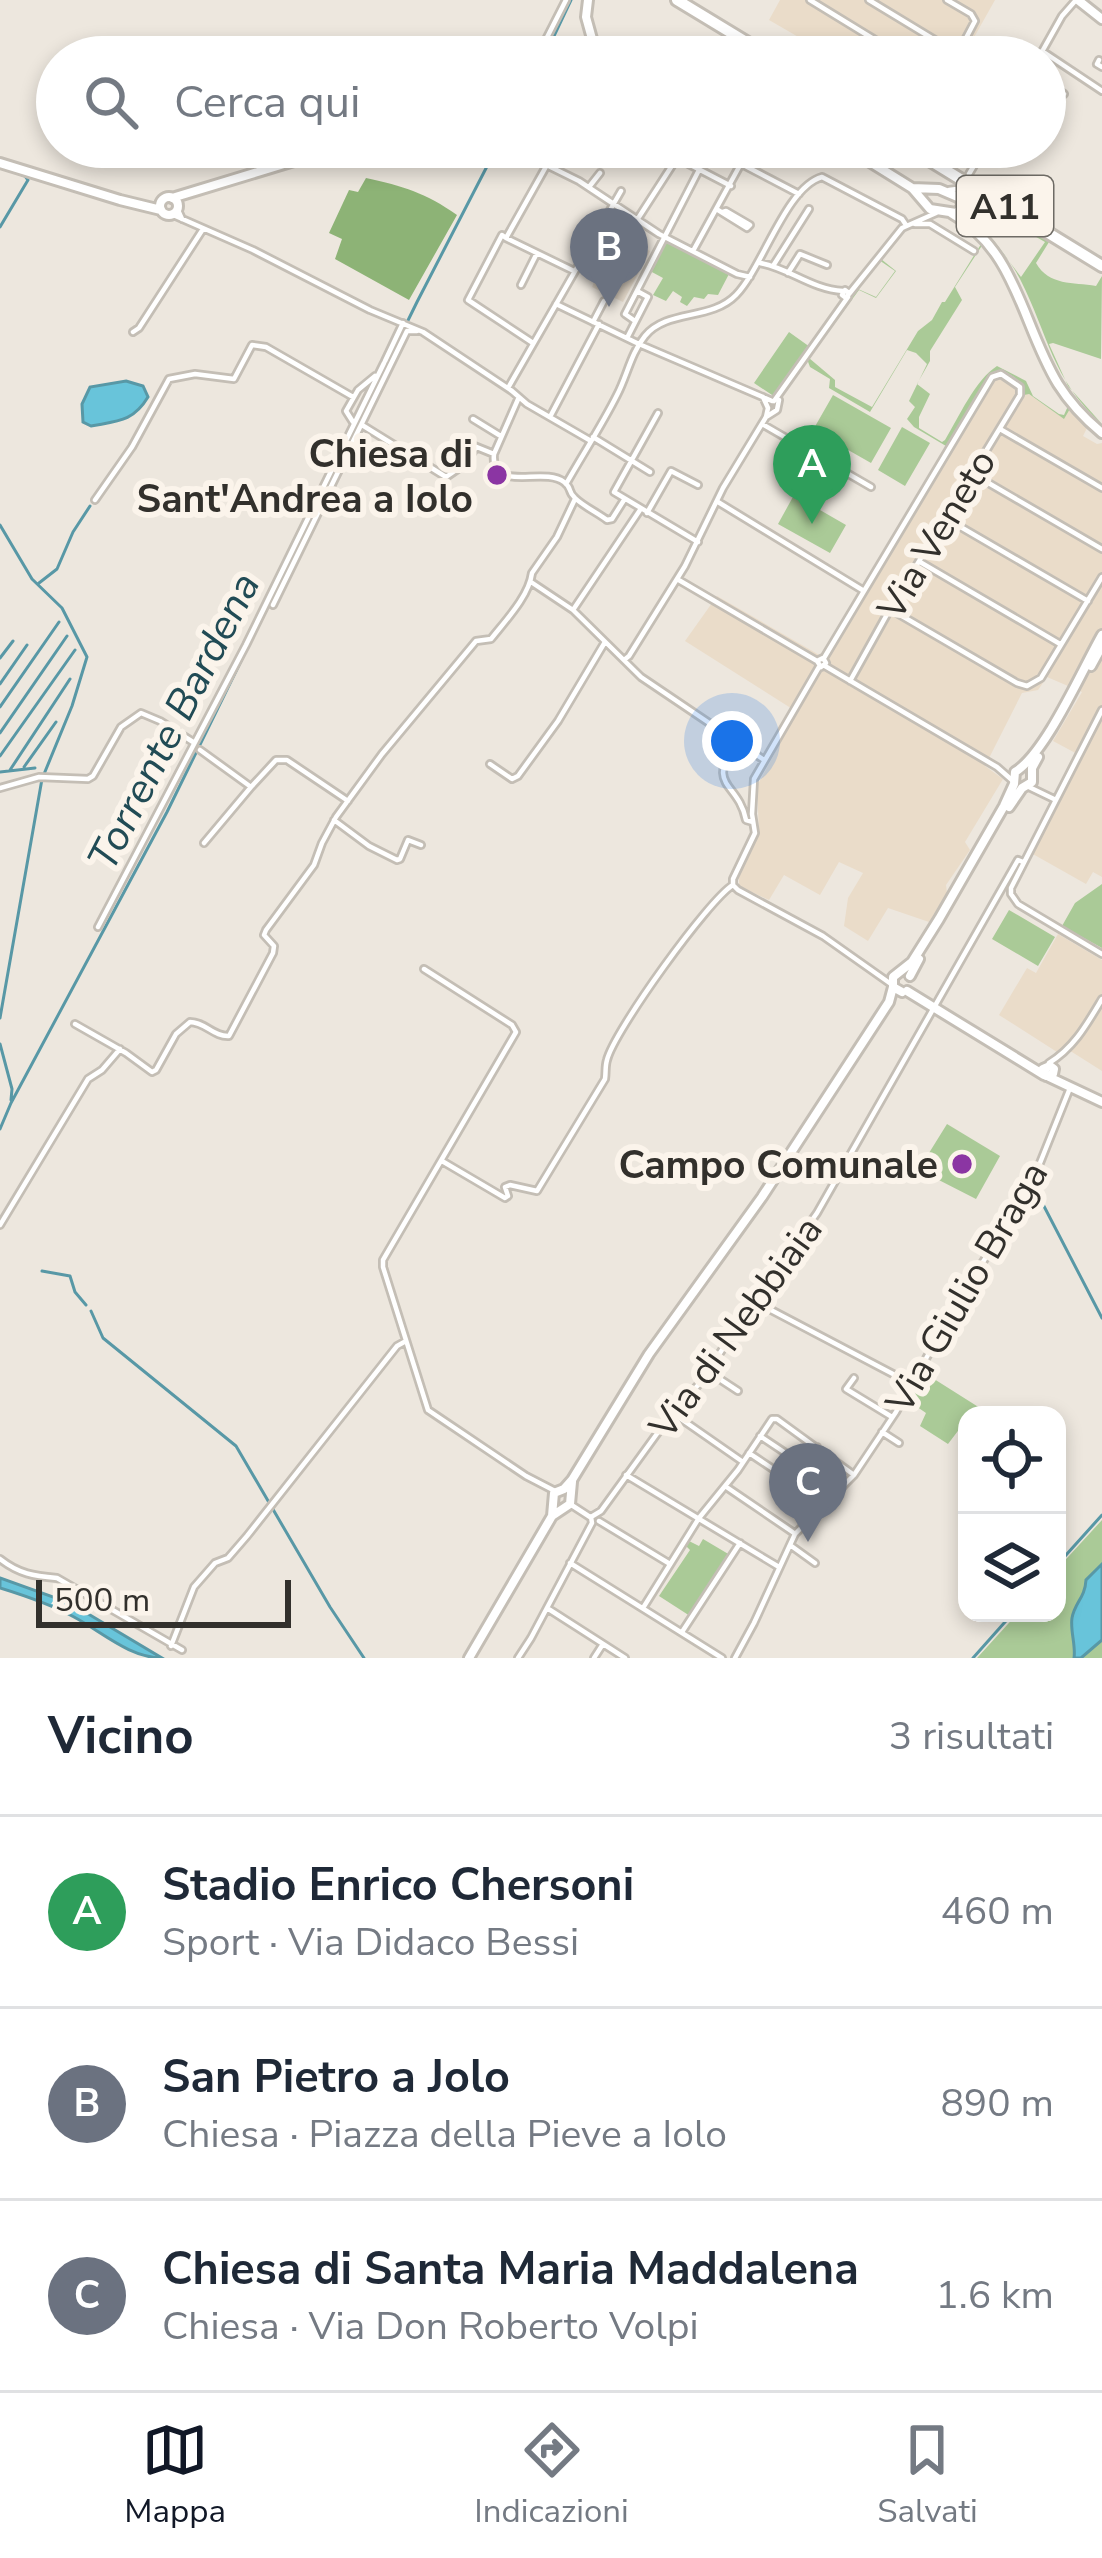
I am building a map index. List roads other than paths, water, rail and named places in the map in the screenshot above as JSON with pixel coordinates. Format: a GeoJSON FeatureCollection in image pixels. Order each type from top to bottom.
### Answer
{"type":"FeatureCollection","features":[{"type":"Feature","properties":{"kind":"highway"},"geometry":{"type":"LineString","coordinates":[[665,0],[724,36]]}},
{"type":"Feature","properties":{"kind":"highway"},"geometry":{"type":"LineString","coordinates":[[676,0],[736,36]]}},
{"type":"Feature","properties":{"kind":"highway","name":"A11"},"geometry":{"type":"LineString","coordinates":[[943,168],[1102,262]]}},
{"type":"Feature","properties":{"kind":"highway","name":"A11"},"geometry":{"type":"LineString","coordinates":[[952,168],[1102,262]]}},
{"type":"Feature","properties":{"kind":"street"},"geometry":{"type":"LineString","coordinates":[[548,36],[566,0]]}},
{"type":"Feature","properties":{"kind":"street"},"geometry":{"type":"LineString","coordinates":[[588,0],[591,36]]}},
{"type":"Feature","properties":{"kind":"street"},"geometry":{"type":"LineString","coordinates":[[810,0],[869,36]]}},
{"type":"Feature","properties":{"kind":"street"},"geometry":{"type":"LineString","coordinates":[[869,0],[927,36]]}},
{"type":"Feature","properties":{"kind":"street"},"geometry":{"type":"LineString","coordinates":[[947,0],[975,18],[969,36]]}},
{"type":"Feature","properties":{"kind":"street"},"geometry":{"type":"LineString","coordinates":[[1051,36],[1077,0],[1102,19]]}},
{"type":"Feature","properties":{"kind":"street"},"geometry":{"type":"LineString","coordinates":[[1066,68],[1101,88]]}},
{"type":"Feature","properties":{"kind":"street"},"geometry":{"type":"LineString","coordinates":[[0,163],[132,202],[170,206],[203,230],[423,332],[550,417],[650,472]]}},
{"type":"Feature","properties":{"kind":"street"},"geometry":{"type":"LineString","coordinates":[[170,206],[200,188],[268,168]]}},
{"type":"Feature","properties":{"kind":"street"},"geometry":{"type":"LineString","coordinates":[[506,238],[546,168]]}},
{"type":"Feature","properties":{"kind":"street"},"geometry":{"type":"LineString","coordinates":[[555,168],[665,237],[750,277]]}},
{"type":"Feature","properties":{"kind":"street"},"geometry":{"type":"LineString","coordinates":[[637,220],[671,168]]}},
{"type":"Feature","properties":{"kind":"street"},"geometry":{"type":"LineString","coordinates":[[695,168],[731,185]]}},
{"type":"Feature","properties":{"kind":"street"},"geometry":{"type":"LineString","coordinates":[[693,251],[720,211],[740,168]]}},
{"type":"Feature","properties":{"kind":"street"},"geometry":{"type":"LineString","coordinates":[[751,168],[799,194]]}},
{"type":"Feature","properties":{"kind":"street"},"geometry":{"type":"LineString","coordinates":[[880,168],[935,209],[978,231],[1005,267],[1057,382],[1076,409],[1102,430]]}},
{"type":"Feature","properties":{"kind":"street"},"geometry":{"type":"LineString","coordinates":[[969,174],[973,168]]}},
{"type":"Feature","properties":{"kind":"street"},"geometry":{"type":"LineString","coordinates":[[635,321],[625,314],[699,170]]}},
{"type":"Feature","properties":{"kind":"street"},"geometry":{"type":"LineString","coordinates":[[589,188],[600,173]]}},
{"type":"Feature","properties":{"kind":"street"},"geometry":{"type":"LineString","coordinates":[[566,484],[619,392],[639,344],[654,326],[727,303],[760,263],[799,194],[815,178],[822,177],[910,224],[930,224],[974,250]]}},
{"type":"Feature","properties":{"kind":"street"},"geometry":{"type":"LineString","coordinates":[[912,188],[940,189],[962,202],[1014,272],[1062,382],[1102,430]]}},
{"type":"Feature","properties":{"kind":"street"},"geometry":{"type":"LineString","coordinates":[[930,224],[935,209],[928,192],[940,189]]}},
{"type":"Feature","properties":{"kind":"street"},"geometry":{"type":"LineString","coordinates":[[508,388],[621,191]]}},
{"type":"Feature","properties":{"kind":"street"},"geometry":{"type":"LineString","coordinates":[[625,660],[677,579],[772,405],[837,314],[846,294],[896,234],[935,209],[961,212],[962,202]]}},
{"type":"Feature","properties":{"kind":"street"},"geometry":{"type":"LineString","coordinates":[[773,266],[809,209]]}},
{"type":"Feature","properties":{"kind":"street"},"geometry":{"type":"LineString","coordinates":[[720,211],[736,219]]}},
{"type":"Feature","properties":{"kind":"street"},"geometry":{"type":"LineString","coordinates":[[133,332],[203,230]]}},
{"type":"Feature","properties":{"kind":"street"},"geometry":{"type":"LineString","coordinates":[[533,343],[469,300],[502,235],[574,271]]}},
{"type":"Feature","properties":{"kind":"street"},"geometry":{"type":"LineString","coordinates":[[520,285],[537,253]]}},
{"type":"Feature","properties":{"kind":"street"},"geometry":{"type":"LineString","coordinates":[[788,273],[800,254],[827,265]]}},
{"type":"Feature","properties":{"kind":"street"},"geometry":{"type":"LineString","coordinates":[[760,263],[846,294]]}},
{"type":"Feature","properties":{"kind":"street"},"geometry":{"type":"LineString","coordinates":[[627,338],[648,297],[637,291]]}},
{"type":"Feature","properties":{"kind":"street"},"geometry":{"type":"LineString","coordinates":[[550,417],[604,302]]}},
{"type":"Feature","properties":{"kind":"street"},"geometry":{"type":"LineString","coordinates":[[556,304],[772,405]]}},
{"type":"Feature","properties":{"kind":"street"},"geometry":{"type":"LineString","coordinates":[[407,327],[346,412],[446,477],[465,464],[476,447]]}},
{"type":"Feature","properties":{"kind":"street"},"geometry":{"type":"LineString","coordinates":[[98,927],[407,327]]}},
{"type":"Feature","properties":{"kind":"street"},"geometry":{"type":"LineString","coordinates":[[95,500],[132,447],[169,379],[195,374],[234,380],[253,345],[266,347],[353,397]]}},
{"type":"Feature","properties":{"kind":"street"},"geometry":{"type":"LineString","coordinates":[[273,605],[384,363]]}},
{"type":"Feature","properties":{"kind":"street","name":"Via Veneto"},"geometry":{"type":"LineString","coordinates":[[850,681],[1020,395],[1020,387],[1001,374],[992,377],[864,591]]}},
{"type":"Feature","properties":{"kind":"street"},"geometry":{"type":"LineString","coordinates":[[520,397],[494,454],[494,467],[509,477],[540,474],[566,484],[575,499],[609,520],[624,500]]}},
{"type":"Feature","properties":{"kind":"street"},"geometry":{"type":"LineString","coordinates":[[658,412],[614,490],[698,542]]}},
{"type":"Feature","properties":{"kind":"street"},"geometry":{"type":"LineString","coordinates":[[473,419],[501,436]]}},
{"type":"Feature","properties":{"kind":"street"},"geometry":{"type":"LineString","coordinates":[[764,421],[871,487]]}},
{"type":"Feature","properties":{"kind":"street"},"geometry":{"type":"LineString","coordinates":[[1000,429],[1102,488]]}},
{"type":"Feature","properties":{"kind":"street"},"geometry":{"type":"LineString","coordinates":[[462,441],[494,454]]}},
{"type":"Feature","properties":{"kind":"street"},"geometry":{"type":"LineString","coordinates":[[573,610],[670,472],[698,485]]}},
{"type":"Feature","properties":{"kind":"street"},"geometry":{"type":"LineString","coordinates":[[973,474],[1102,549]]}},
{"type":"Feature","properties":{"kind":"street"},"geometry":{"type":"LineString","coordinates":[[74,1024],[154,1072],[176,1034],[190,1022],[220,1036],[231,1034],[273,953],[266,930],[314,865],[334,820],[458,661],[476,641],[491,639],[531,582],[575,499]]}},
{"type":"Feature","properties":{"kind":"street"},"geometry":{"type":"LineString","coordinates":[[718,502],[864,591],[752,786],[754,837],[734,885],[875,972],[902,982],[1031,1066],[1102,1102]]}},
{"type":"Feature","properties":{"kind":"street"},"geometry":{"type":"LineString","coordinates":[[946,519],[1088,601]]}},
{"type":"Feature","properties":{"kind":"street"},"geometry":{"type":"LineString","coordinates":[[920,562],[1060,644]]}},
{"type":"Feature","properties":{"kind":"street"},"geometry":{"type":"LineString","coordinates":[[890,609],[1028,686],[1041,678],[1102,578]]}},
{"type":"Feature","properties":{"kind":"street"},"geometry":{"type":"LineString","coordinates":[[677,579],[1056,800]]}},
{"type":"Feature","properties":{"kind":"street"},"geometry":{"type":"LineString","coordinates":[[531,582],[573,610],[640,677],[764,760]]}},
{"type":"Feature","properties":{"kind":"street"},"geometry":{"type":"LineString","coordinates":[[1024,780],[1026,766],[1102,635]]}},
{"type":"Feature","properties":{"kind":"street"},"geometry":{"type":"LineString","coordinates":[[490,764],[509,778],[518,776],[605,642]]}},
{"type":"Feature","properties":{"kind":"street"},"geometry":{"type":"LineString","coordinates":[[470,1658],[610,1413],[773,1180],[902,982],[1102,646]]}},
{"type":"Feature","properties":{"kind":"street"},"geometry":{"type":"LineString","coordinates":[[1102,710],[1022,862],[1011,894],[1024,908],[1102,954]]}},
{"type":"Feature","properties":{"kind":"street"},"geometry":{"type":"LineString","coordinates":[[0,788],[42,777],[93,776],[122,728],[141,712],[193,742]]}},
{"type":"Feature","properties":{"kind":"street"},"geometry":{"type":"LineString","coordinates":[[735,742],[723,762],[722,777],[743,805],[744,817],[753,822]]}},
{"type":"Feature","properties":{"kind":"street"},"geometry":{"type":"LineString","coordinates":[[200,750],[251,787]]}},
{"type":"Feature","properties":{"kind":"street"},"geometry":{"type":"LineString","coordinates":[[204,843],[276,760],[284,759],[348,801]]}},
{"type":"Feature","properties":{"kind":"street"},"geometry":{"type":"LineString","coordinates":[[334,820],[397,860],[408,840],[421,845]]}},
{"type":"Feature","properties":{"kind":"street","name":"Via di Nebbiaia"},"geometry":{"type":"LineString","coordinates":[[518,1658],[595,1520],[672,1414],[709,1372],[829,1195],[1018,860],[1022,862]]}},
{"type":"Feature","properties":{"kind":"street"},"geometry":{"type":"LineString","coordinates":[[442,1161],[505,1198],[510,1185],[537,1191],[605,1079],[607,1060],[625,1022],[702,915],[734,885]]}},
{"type":"Feature","properties":{"kind":"street"},"geometry":{"type":"LineString","coordinates":[[424,969],[516,1032],[383,1260],[428,1410],[560,1501],[670,1564]]}},
{"type":"Feature","properties":{"kind":"street"},"geometry":{"type":"LineString","coordinates":[[875,972],[902,982]]}},
{"type":"Feature","properties":{"kind":"street"},"geometry":{"type":"LineString","coordinates":[[1050,1073],[1102,999]]}},
{"type":"Feature","properties":{"kind":"street"},"geometry":{"type":"LineString","coordinates":[[0,1225],[88,1079],[120,1049]]}},
{"type":"Feature","properties":{"kind":"street","name":"Via Giulio Braga"},"geometry":{"type":"LineString","coordinates":[[735,1658],[795,1534],[854,1474],[1030,1188],[1070,1088]]}},
{"type":"Feature","properties":{"kind":"street"},"geometry":{"type":"LineString","coordinates":[[754,1301],[912,1384]]}},
{"type":"Feature","properties":{"kind":"street"},"geometry":{"type":"LineString","coordinates":[[171,1646],[194,1587],[215,1563],[228,1558],[397,1346],[406,1341]]}},
{"type":"Feature","properties":{"kind":"street"},"geometry":{"type":"LineString","coordinates":[[709,1372],[738,1391]]}},
{"type":"Feature","properties":{"kind":"street"},"geometry":{"type":"LineString","coordinates":[[854,1378],[846,1389],[892,1417]]}},
{"type":"Feature","properties":{"kind":"street"},"geometry":{"type":"LineString","coordinates":[[672,1414],[743,1462]]}},
{"type":"Feature","properties":{"kind":"street"},"geometry":{"type":"LineString","coordinates":[[643,1608],[699,1517],[773,1418],[854,1474]]}},
{"type":"Feature","properties":{"kind":"street"},"geometry":{"type":"LineString","coordinates":[[882,1432],[899,1443]]}},
{"type":"Feature","properties":{"kind":"street"},"geometry":{"type":"LineString","coordinates":[[760,1436],[805,1466]]}},
{"type":"Feature","properties":{"kind":"street"},"geometry":{"type":"LineString","coordinates":[[749,1453],[794,1483],[817,1447]]}},
{"type":"Feature","properties":{"kind":"street"},"geometry":{"type":"LineString","coordinates":[[626,1475],[779,1567]]}},
{"type":"Feature","properties":{"kind":"street"},"geometry":{"type":"LineString","coordinates":[[725,1486],[795,1534]]}},
{"type":"Feature","properties":{"kind":"street"},"geometry":{"type":"LineString","coordinates":[[682,1632],[740,1543]]}},
{"type":"Feature","properties":{"kind":"street"},"geometry":{"type":"LineString","coordinates":[[790,1545],[815,1563]]}},
{"type":"Feature","properties":{"kind":"street"},"geometry":{"type":"LineString","coordinates":[[0,1559],[19,1572],[58,1579],[182,1650]]}},
{"type":"Feature","properties":{"kind":"street"},"geometry":{"type":"LineString","coordinates":[[570,1563],[722,1658]]}},
{"type":"Feature","properties":{"kind":"street"},"geometry":{"type":"LineString","coordinates":[[547,1608],[625,1658]]}},
{"type":"Feature","properties":{"kind":"street"},"geometry":{"type":"LineString","coordinates":[[594,1658],[603,1645]]}},
{"type":"Feature","properties":{"kind":"water"},"geometry":{"type":"Polygon","coordinates":[[[126,381],[143,386],[148,397],[136,411],[109,423],[91,426],[83,422],[82,404],[90,387],[126,381]]]}},
{"type":"Feature","properties":{"kind":"water"},"geometry":{"type":"Polygon","coordinates":[[[1102,1564],[1102,1640],[1081,1658],[1074,1658],[1073,1613],[1086,1580],[1102,1564]]]}},
{"type":"Feature","properties":{"kind":"water"},"geometry":{"type":"Polygon","coordinates":[[[0,1578],[70,1603],[162,1658],[127,1649],[65,1612],[0,1588],[0,1578]]]}},
{"type":"Feature","properties":{"kind":"waterway","name":"Torrente Bardena"},"geometry":{"type":"LineString","coordinates":[[554,36],[571,0]]}},
{"type":"Feature","properties":{"kind":"waterway"},"geometry":{"type":"LineString","coordinates":[[0,227],[28,180],[2,167]]}},
{"type":"Feature","properties":{"kind":"waterway","name":"Torrente Bardena"},"geometry":{"type":"LineString","coordinates":[[0,1129],[167,812],[486,168]]}},
{"type":"Feature","properties":{"kind":"waterway"},"geometry":{"type":"LineString","coordinates":[[39,583],[57,569],[90,506]]}},
{"type":"Feature","properties":{"kind":"waterway"},"geometry":{"type":"LineString","coordinates":[[0,525],[32,579],[62,608],[87,657],[42,779],[0,1018]]}},
{"type":"Feature","properties":{"kind":"waterway"},"geometry":{"type":"LineString","coordinates":[[0,707],[59,622]]}},
{"type":"Feature","properties":{"kind":"waterway"},"geometry":{"type":"LineString","coordinates":[[0,733],[67,636]]}},
{"type":"Feature","properties":{"kind":"waterway"},"geometry":{"type":"LineString","coordinates":[[0,658],[13,641]]}},
{"type":"Feature","properties":{"kind":"waterway"},"geometry":{"type":"LineString","coordinates":[[0,684],[27,645]]}},
{"type":"Feature","properties":{"kind":"waterway"},"geometry":{"type":"LineString","coordinates":[[0,756],[75,650]]}},
{"type":"Feature","properties":{"kind":"waterway"},"geometry":{"type":"LineString","coordinates":[[10,770],[70,679]]}},
{"type":"Feature","properties":{"kind":"waterway"},"geometry":{"type":"LineString","coordinates":[[24,767],[56,722]]}},
{"type":"Feature","properties":{"kind":"waterway"},"geometry":{"type":"LineString","coordinates":[[0,772],[35,768]]}},
{"type":"Feature","properties":{"kind":"waterway"},"geometry":{"type":"LineString","coordinates":[[0,1044],[11,1100]]}},
{"type":"Feature","properties":{"kind":"waterway"},"geometry":{"type":"LineString","coordinates":[[1034,1187],[1102,1318]]}},
{"type":"Feature","properties":{"kind":"waterway"},"geometry":{"type":"LineString","coordinates":[[42,1271],[70,1276],[86,1305]]}},
{"type":"Feature","properties":{"kind":"waterway"},"geometry":{"type":"LineString","coordinates":[[91,1311],[103,1338],[236,1446],[364,1658]]}},
{"type":"Feature","properties":{"kind":"waterway"},"geometry":{"type":"LineString","coordinates":[[1066,1555],[1102,1515]]}},
{"type":"Feature","properties":{"kind":"waterway"},"geometry":{"type":"LineString","coordinates":[[973,1658],[1005,1622]]}},
{"type":"Feature","properties":{"kind":"place","name":"San Pietro a Jolo"},"geometry":{"type":"Point","coordinates":[609,307]}},
{"type":"Feature","properties":{"kind":"place","name":"Chiesa di Sant'Andrea a Iolo"},"geometry":{"type":"Point","coordinates":[497,475]}},
{"type":"Feature","properties":{"kind":"place","name":"Stadio Enrico Chersoni"},"geometry":{"type":"Point","coordinates":[812,524]}},
{"type":"Feature","properties":{"kind":"place","name":"Campo Comunale"},"geometry":{"type":"Point","coordinates":[962,1164]}},
{"type":"Feature","properties":{"kind":"place","name":"Chiesa di Santa Maria Maddalena"},"geometry":{"type":"Point","coordinates":[808,1542]}}]}
